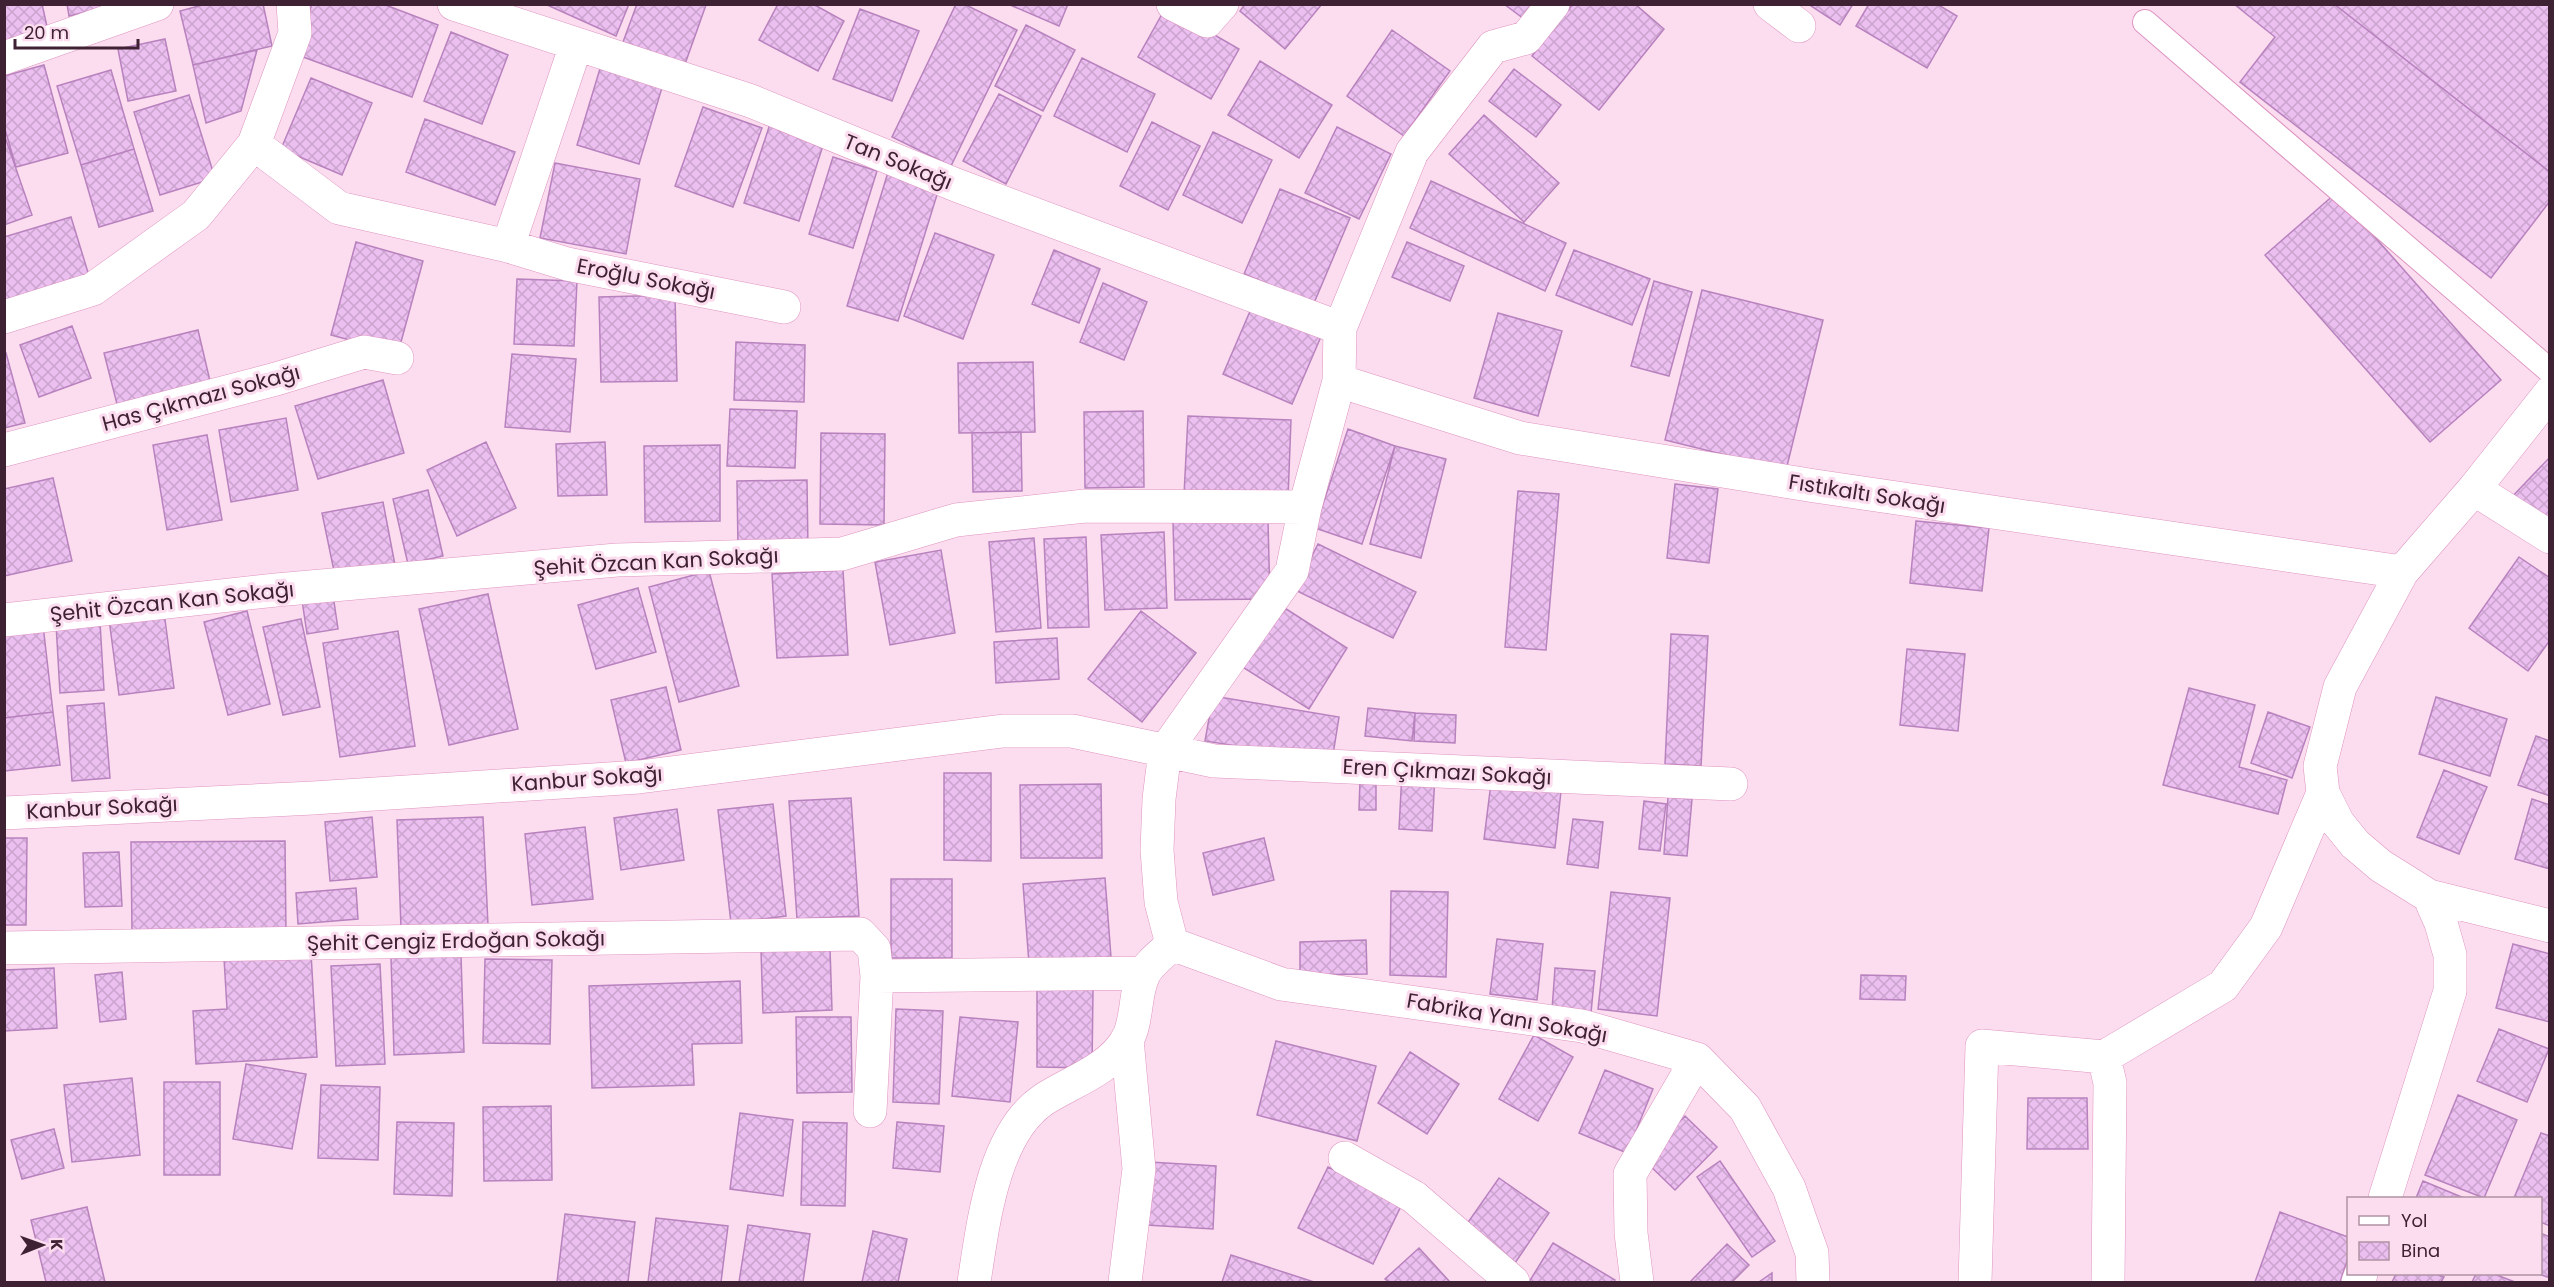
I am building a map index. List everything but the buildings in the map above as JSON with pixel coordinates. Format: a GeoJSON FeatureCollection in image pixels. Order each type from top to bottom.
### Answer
{"type":"FeatureCollection","features":[{"type":"Feature","properties":{"kind":"street"},"geometry":{"type":"LineString","coordinates":[[4,58],[157,4]]}},
{"type":"Feature","properties":{"kind":"street"},"geometry":{"type":"LineString","coordinates":[[4,317],[93,289],[196,215],[254,144],[295,33],[292,4]]}},
{"type":"Feature","properties":{"kind":"street","name":"Tan Sokağı"},"geometry":{"type":"LineString","coordinates":[[454,4],[750,101],[956,185],[1340,328]]}},
{"type":"Feature","properties":{"kind":"street"},"geometry":{"type":"LineString","coordinates":[[1173,4],[1214,13]]}},
{"type":"Feature","properties":{"kind":"street"},"geometry":{"type":"LineString","coordinates":[[1125,1282],[1139,1170],[1127,1039],[1144,973],[1172,944],[1161,902],[1157,850],[1159,798],[1165,751],[1292,571],[1305,507],[1339,381],[1340,328],[1412,152],[1493,47],[1526,38],[1554,4]]}},
{"type":"Feature","properties":{"kind":"street"},"geometry":{"type":"LineString","coordinates":[[1770,4],[1799,26]]}},
{"type":"Feature","properties":{"kind":"street"},"geometry":{"type":"LineString","coordinates":[[508,246],[576,45]]}},
{"type":"Feature","properties":{"kind":"street","name":"Eroğlu Sokağı"},"geometry":{"type":"LineString","coordinates":[[254,144],[339,208],[508,246],[567,264],[784,307]]}},
{"type":"Feature","properties":{"kind":"street","name":"Has Çıkmazı Sokağı"},"geometry":{"type":"LineString","coordinates":[[4,450],[276,379],[363,352],[397,358]]}},
{"type":"Feature","properties":{"kind":"street","name":"Fıstıkaltı Sokağı"},"geometry":{"type":"LineString","coordinates":[[1339,381],[1520,438],[1815,486],[2402,572]]}},
{"type":"Feature","properties":{"kind":"street"},"geometry":{"type":"LineString","coordinates":[[2550,393],[2474,489],[2402,572],[2340,687],[2320,766],[2323,793],[2338,822],[2355,844],[2381,866],[2429,896],[2550,926]]}},
{"type":"Feature","properties":{"kind":"street"},"geometry":{"type":"LineString","coordinates":[[2474,489],[2550,537]]}},
{"type":"Feature","properties":{"kind":"street","name":"Şehit Özcan Kan Sokağı"},"geometry":{"type":"LineString","coordinates":[[4,620],[276,590],[606,561],[842,554],[956,520],[1085,506],[1305,507]]}},
{"type":"Feature","properties":{"kind":"street","name":"Kanbur Sokağı"},"geometry":{"type":"LineString","coordinates":[[4,813],[313,798],[639,777],[1003,731],[1072,730],[1165,751]]}},
{"type":"Feature","properties":{"kind":"street","name":"Eren Çıkmazı Sokağı"},"geometry":{"type":"LineString","coordinates":[[1165,751],[1214,761],[1731,784]]}},
{"type":"Feature","properties":{"kind":"street"},"geometry":{"type":"LineString","coordinates":[[1975,1282],[1982,1046],[2104,1057],[2223,986],[2266,927],[2323,793]]}},
{"type":"Feature","properties":{"kind":"street"},"geometry":{"type":"LineString","coordinates":[[2385,1197],[2450,991],[2450,955],[2441,923],[2429,896]]}},
{"type":"Feature","properties":{"kind":"street","name":"Şehit Cengiz Erdoğan Sokağı"},"geometry":{"type":"LineString","coordinates":[[4,948],[860,934],[874,949],[877,976],[870,1112]]}},
{"type":"Feature","properties":{"kind":"street","name":"Fabrika Yanı Sokağı"},"geometry":{"type":"LineString","coordinates":[[1172,944],[1281,984],[1582,1026],[1697,1059],[1745,1108],[1789,1188],[1812,1253],[1814,1282]]}},
{"type":"Feature","properties":{"kind":"street"},"geometry":{"type":"LineString","coordinates":[[877,976],[1144,973]]}},
{"type":"Feature","properties":{"kind":"street"},"geometry":{"type":"LineString","coordinates":[[974,1282],[989,1190],[1015,1131],[1029,1111],[1044,1100],[1102,1068],[1127,1039]]}},
{"type":"Feature","properties":{"kind":"street"},"geometry":{"type":"LineString","coordinates":[[2104,1057],[2110,1083],[2108,1282]]}},
{"type":"Feature","properties":{"kind":"street"},"geometry":{"type":"LineString","coordinates":[[1637,1282],[1631,1233],[1630,1174],[1697,1059]]}},
{"type":"Feature","properties":{"kind":"street"},"geometry":{"type":"LineString","coordinates":[[1345,1158],[1414,1197],[1513,1282]]}},
{"type":"Feature","properties":{"kind":"lane"},"geometry":{"type":"LineString","coordinates":[[2145,22],[2550,371]]}}]}
